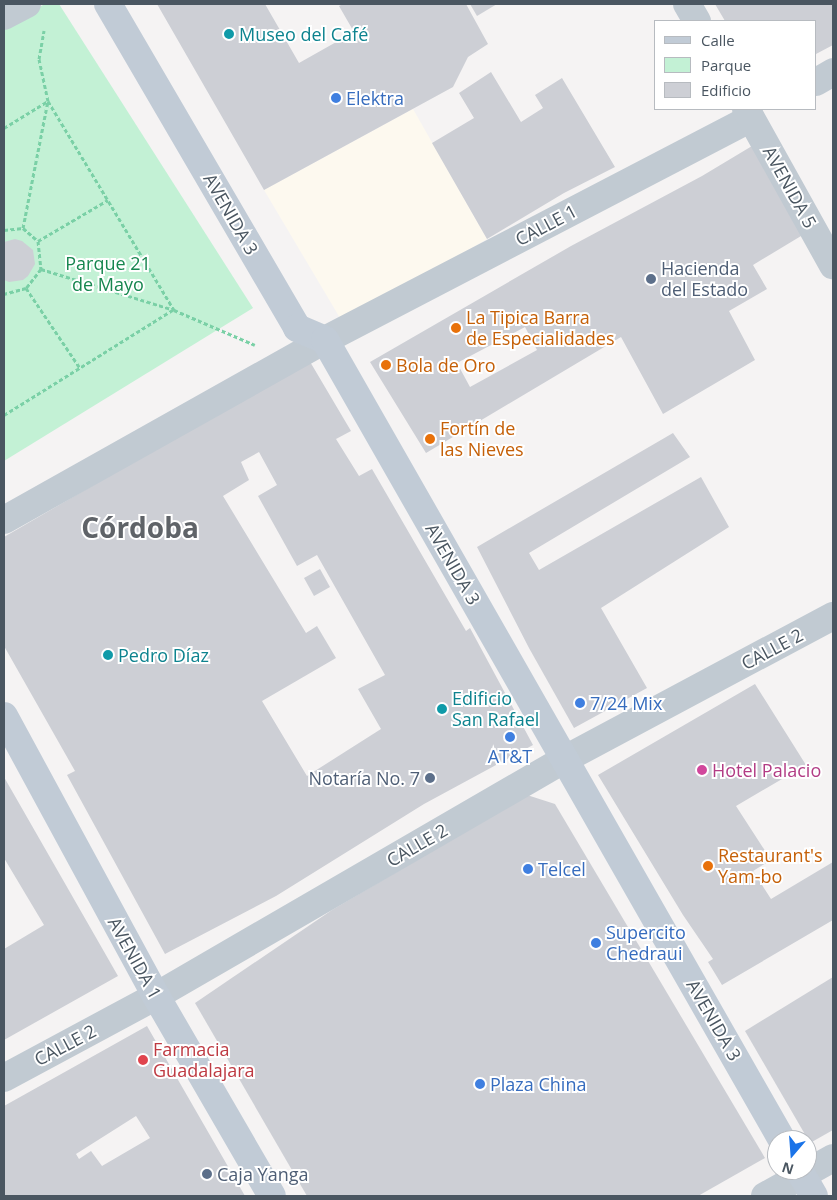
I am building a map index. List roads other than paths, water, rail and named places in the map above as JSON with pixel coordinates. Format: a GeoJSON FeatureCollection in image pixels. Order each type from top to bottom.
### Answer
{"type":"FeatureCollection","features":[{"type":"Feature","properties":{"kind":"main road","name":"AVENIDA 3"},"geometry":{"type":"LineString","coordinates":[[108,4],[297,328],[325,340],[776,1130]]}},
{"type":"Feature","properties":{"kind":"main road","name":"AVENIDA 1"},"geometry":{"type":"LineString","coordinates":[[4,716],[156,996],[272,1196]]}},
{"type":"Feature","properties":{"kind":"street"},"geometry":{"type":"LineString","coordinates":[[687,4],[696,20]]}},
{"type":"Feature","properties":{"kind":"street"},"geometry":{"type":"LineString","coordinates":[[4,16],[36,13]]}},
{"type":"Feature","properties":{"kind":"street"},"geometry":{"type":"LineString","coordinates":[[817,81],[833,72]]}},
{"type":"Feature","properties":{"kind":"street","name":"CALLE 1"},"geometry":{"type":"LineString","coordinates":[[4,520],[325,340],[755,112]]}},
{"type":"Feature","properties":{"kind":"street","name":"AVENIDA 5"},"geometry":{"type":"LineString","coordinates":[[755,112],[833,265]]}},
{"type":"Feature","properties":{"kind":"street","name":"CALLE 2"},"geometry":{"type":"LineString","coordinates":[[4,1078],[156,996],[565,759],[833,616]]}},
{"type":"Feature","properties":{"kind":"street"},"geometry":{"type":"LineString","coordinates":[[765,1196],[806,1181],[833,1158]]}},
{"type":"Feature","properties":{"kind":"place","name":"Museo del Café"},"geometry":{"type":"Point","coordinates":[229,34]}},
{"type":"Feature","properties":{"kind":"place","name":"Elektra"},"geometry":{"type":"Point","coordinates":[336,98]}},
{"type":"Feature","properties":{"kind":"place","name":"Hacienda del Estado"},"geometry":{"type":"Point","coordinates":[651,279]}},
{"type":"Feature","properties":{"kind":"place","name":"La Tipica Barra de Especialidades"},"geometry":{"type":"Point","coordinates":[456,328]}},
{"type":"Feature","properties":{"kind":"place","name":"Bola de Oro"},"geometry":{"type":"Point","coordinates":[386,365]}},
{"type":"Feature","properties":{"kind":"place","name":"Fortín de las Nieves"},"geometry":{"type":"Point","coordinates":[430,439]}},
{"type":"Feature","properties":{"kind":"place","name":"Pedro Díaz"},"geometry":{"type":"Point","coordinates":[108,655]}},
{"type":"Feature","properties":{"kind":"place","name":"7/24 Mix"},"geometry":{"type":"Point","coordinates":[580,703]}},
{"type":"Feature","properties":{"kind":"place","name":"Edificio San Rafael"},"geometry":{"type":"Point","coordinates":[442,709]}},
{"type":"Feature","properties":{"kind":"place","name":"AT&T"},"geometry":{"type":"Point","coordinates":[510,737]}},
{"type":"Feature","properties":{"kind":"place","name":"Hotel Palacio"},"geometry":{"type":"Point","coordinates":[702,770]}},
{"type":"Feature","properties":{"kind":"place","name":"Notaría No. 7"},"geometry":{"type":"Point","coordinates":[430,778]}},
{"type":"Feature","properties":{"kind":"place","name":"Restaurant's Yam-bo"},"geometry":{"type":"Point","coordinates":[708,866]}},
{"type":"Feature","properties":{"kind":"place","name":"Telcel"},"geometry":{"type":"Point","coordinates":[528,869]}},
{"type":"Feature","properties":{"kind":"place","name":"Supercito Chedraui"},"geometry":{"type":"Point","coordinates":[596,943]}},
{"type":"Feature","properties":{"kind":"place","name":"Farmacia Guadalajara"},"geometry":{"type":"Point","coordinates":[143,1060]}},
{"type":"Feature","properties":{"kind":"place","name":"Plaza China"},"geometry":{"type":"Point","coordinates":[480,1084]}},
{"type":"Feature","properties":{"kind":"place","name":"Caja Yanga"},"geometry":{"type":"Point","coordinates":[207,1174]}},
{"type":"Feature","properties":{"kind":"district","name":"Córdoba"},"geometry":{"type":"Point","coordinates":[140,527]}},
{"type":"Feature","properties":{"kind":"park label","name":"Parque 21 de Mayo"},"geometry":{"type":"Point","coordinates":[108,274]}}]}
